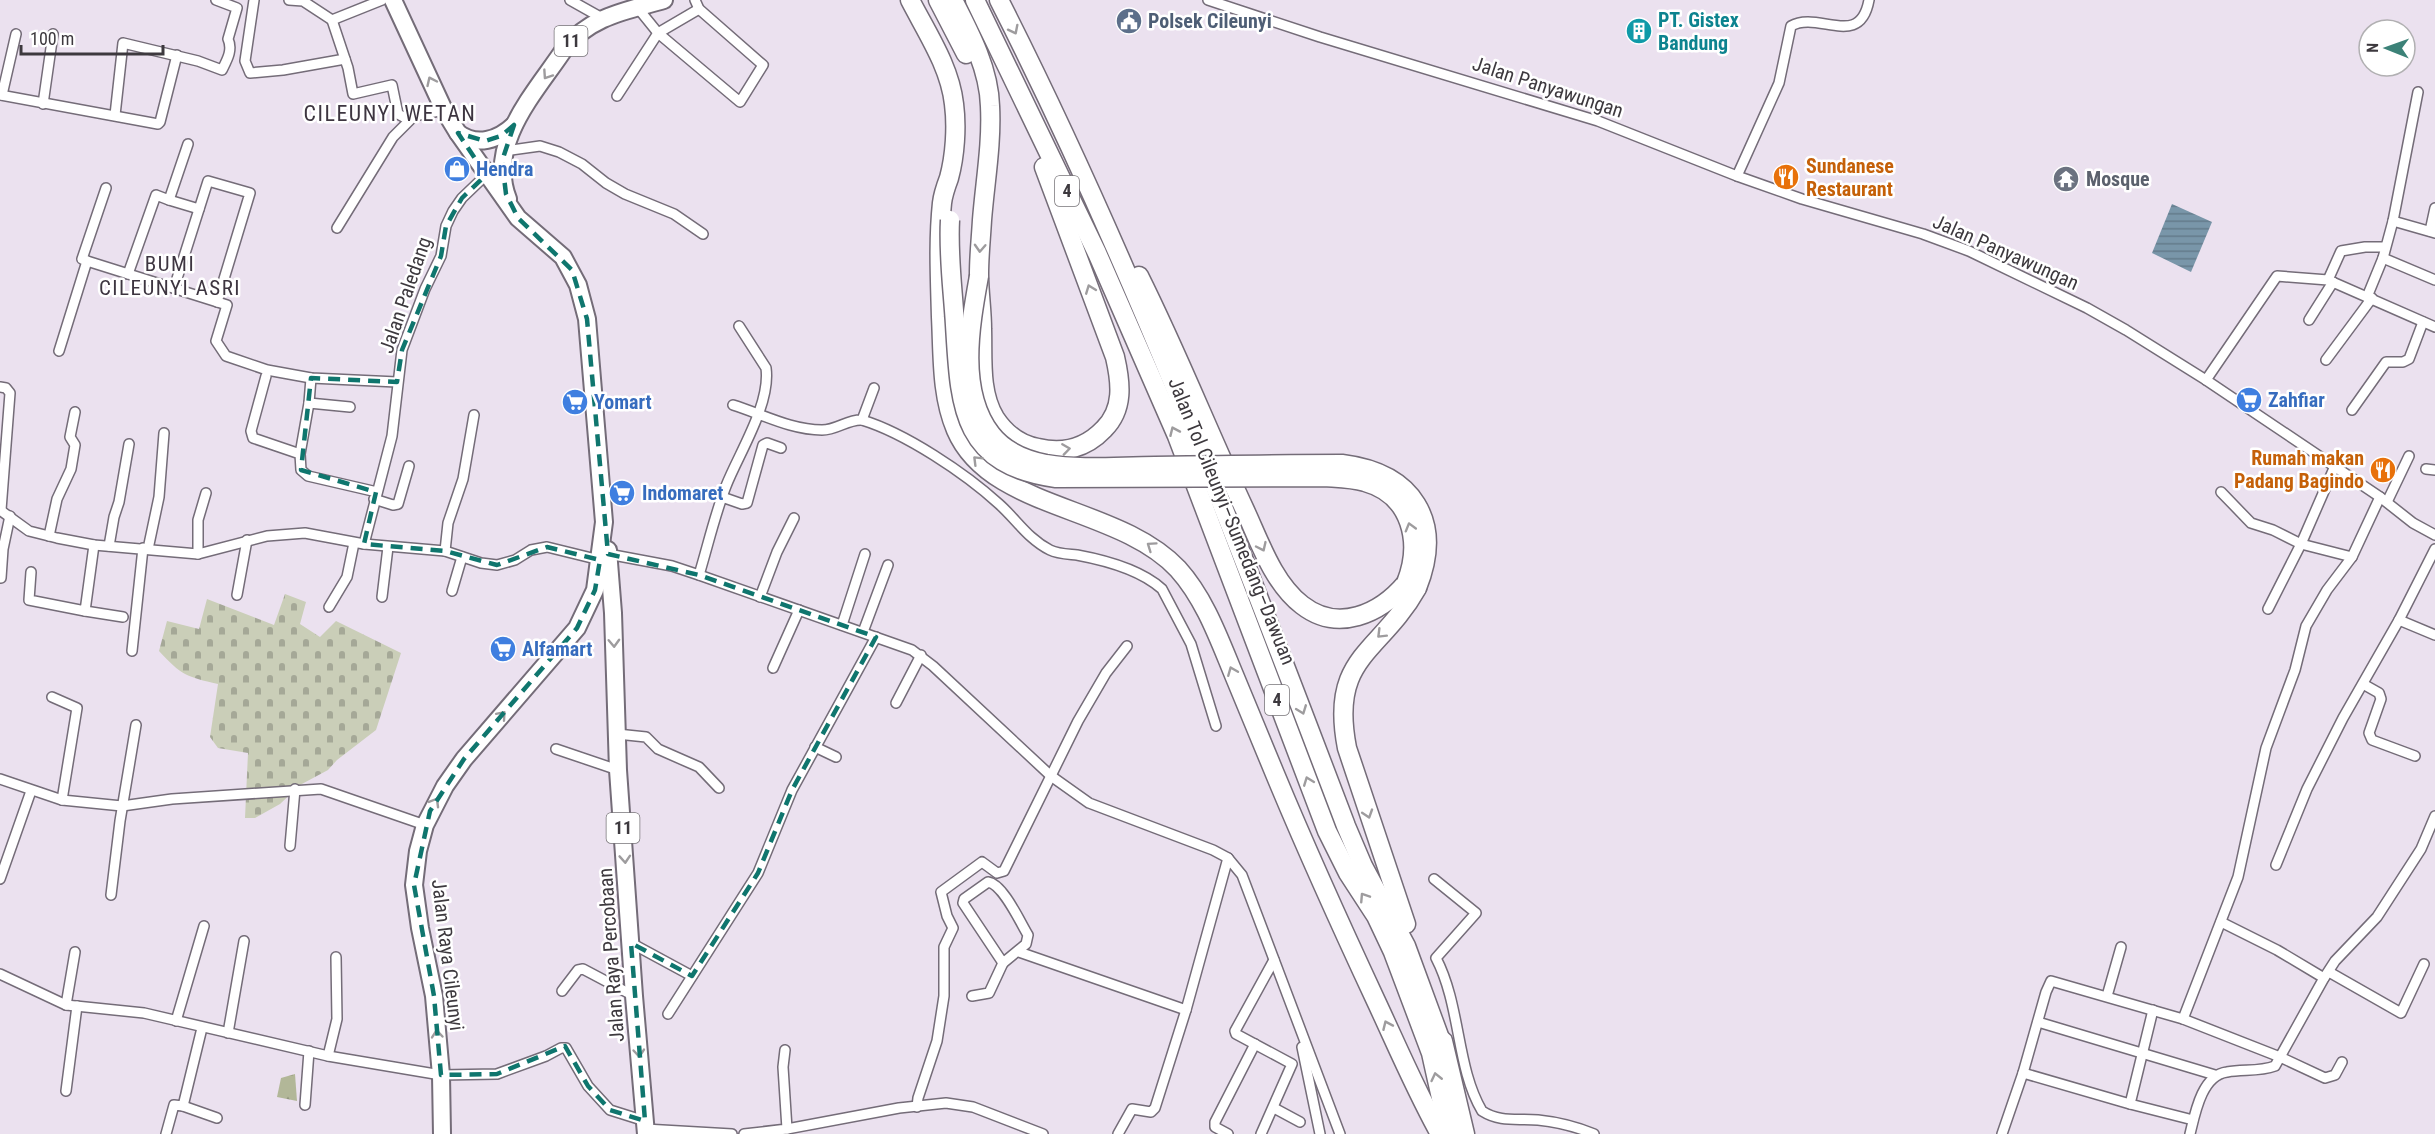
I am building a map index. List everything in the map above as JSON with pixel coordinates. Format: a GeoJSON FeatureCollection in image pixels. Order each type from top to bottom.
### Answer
{"type":"FeatureCollection","features":[{"type":"Feature","properties":{"kind":"highway","name":"11"},"geometry":{"type":"LineString","coordinates":[[393,0],[444,110],[486,175],[518,218]]}},
{"type":"Feature","properties":{"kind":"highway","name":"11"},"geometry":{"type":"LineString","coordinates":[[518,218],[503,183],[504,152],[514,125],[574,37],[602,18],[664,0]]}},
{"type":"Feature","properties":{"kind":"highway"},"geometry":{"type":"LineString","coordinates":[[910,0],[942,63],[954,102]]}},
{"type":"Feature","properties":{"kind":"highway"},"geometry":{"type":"LineString","coordinates":[[923,0],[944,46],[954,102],[955,138],[950,175],[949,258],[958,379],[964,412],[982,444],[998,458],[1016,469],[1056,478],[1324,477],[1367,482],[1385,491],[1399,503],[1408,519],[1414,549],[1409,603],[1358,660],[1347,683],[1343,704],[1343,726],[1347,748],[1369,819],[1437,1001],[1444,1052]]}},
{"type":"Feature","properties":{"kind":"highway"},"geometry":{"type":"LineString","coordinates":[[938,0],[966,54],[973,73],[984,129],[986,170]]}},
{"type":"Feature","properties":{"kind":"highway"},"geometry":{"type":"LineString","coordinates":[[953,0],[982,64],[989,93],[979,276],[972,326],[971,383],[975,403],[992,436],[1007,449],[1024,458],[1070,467],[1342,464],[1363,466],[1379,472],[1397,482],[1421,512],[1428,548],[1425,568],[1412,586],[1383,606],[1352,618],[1333,618],[1303,606],[1290,594],[1267,557],[1219,453],[1147,327],[1029,60],[999,0]]}},
{"type":"Feature","properties":{"kind":"highway","name":"Jalan Tol Cileunyi–Sumedang–Dawuan"},"geometry":{"type":"LineString","coordinates":[[975,0],[1097,253],[1147,327],[1228,518],[1346,826],[1363,866],[1406,946],[1444,1052]]}},
{"type":"Feature","properties":{"kind":"highway"},"geometry":{"type":"LineString","coordinates":[[979,276],[984,383],[994,416],[1016,440],[1031,447],[1048,451],[1067,450],[1084,445],[1109,424],[1117,410],[1120,378],[1115,357],[999,49]]}},
{"type":"Feature","properties":{"kind":"highway"},"geometry":{"type":"LineString","coordinates":[[458,133],[470,139],[485,141],[501,136],[514,125]]}},
{"type":"Feature","properties":{"kind":"highway"},"geometry":{"type":"LineString","coordinates":[[950,175],[942,203],[940,242],[943,362],[948,409],[956,432],[967,450],[986,469],[1022,491],[1139,538],[1171,562],[1192,587],[1222,648],[1320,880],[1409,1075],[1440,1134]]}},
{"type":"Feature","properties":{"kind":"highway","name":"Jalan Raya Percobaan"},"geometry":{"type":"LineString","coordinates":[[518,218],[563,256],[572,270],[587,319],[604,522],[604,557],[613,613],[618,770],[645,1128]]}},
{"type":"Feature","properties":{"kind":"highway","name":"Jalan Tol Cileunyi–Sumedang–Dawuan"},"geometry":{"type":"LineString","coordinates":[[1147,327],[1181,447],[1327,831],[1348,873],[1376,916],[1418,1013],[1431,1053],[1449,1134]]}},
{"type":"Feature","properties":{"kind":"highway","name":"Jalan Raya Cileunyi"},"geometry":{"type":"LineString","coordinates":[[442,1134],[441,1075],[434,996],[414,885],[424,825],[445,786],[464,759],[577,628],[595,590],[604,557]]}},
{"type":"Feature","properties":{"kind":"highway"},"geometry":{"type":"LineString","coordinates":[[587,609],[603,608],[613,613]]}},
{"type":"Feature","properties":{"kind":"highway","name":"4"},"geometry":{"type":"LineString","coordinates":[[1444,1052],[1465,1134]]}},
{"type":"Feature","properties":{"kind":"street"},"geometry":{"type":"LineString","coordinates":[[116,115],[123,43],[177,55],[222,70],[228,59],[230,44],[228,39],[237,8],[216,0]]}},
{"type":"Feature","properties":{"kind":"street"},"geometry":{"type":"LineString","coordinates":[[254,0],[245,61],[250,73],[283,70],[345,59]]}},
{"type":"Feature","properties":{"kind":"street"},"geometry":{"type":"LineString","coordinates":[[289,0],[303,1],[332,20],[345,59],[353,94],[392,85],[398,114],[410,120]]}},
{"type":"Feature","properties":{"kind":"street"},"geometry":{"type":"LineString","coordinates":[[332,20],[382,0]]}},
{"type":"Feature","properties":{"kind":"street"},"geometry":{"type":"LineString","coordinates":[[570,0],[602,18]]}},
{"type":"Feature","properties":{"kind":"street","name":"Jalan Panyawungan"},"geometry":{"type":"LineString","coordinates":[[1208,0],[1320,37],[1593,120],[1802,199],[1923,234],[1969,251],[2087,308],[2206,380],[2335,466],[2414,523],[2435,535]]}},
{"type":"Feature","properties":{"kind":"street"},"geometry":{"type":"LineString","coordinates":[[1737,176],[1779,83],[1791,26],[1801,23],[1851,26],[1864,17],[1869,0]]}},
{"type":"Feature","properties":{"kind":"street"},"geometry":{"type":"LineString","coordinates":[[617,96],[658,33],[697,5],[763,65],[740,102],[658,33],[637,7]]}},
{"type":"Feature","properties":{"kind":"street"},"geometry":{"type":"LineString","coordinates":[[16,34],[1,95],[158,124],[177,55]]}},
{"type":"Feature","properties":{"kind":"street"},"geometry":{"type":"LineString","coordinates":[[43,104],[53,34]]}},
{"type":"Feature","properties":{"kind":"street"},"geometry":{"type":"LineString","coordinates":[[2326,360],[2370,298],[2393,220],[2418,92]]}},
{"type":"Feature","properties":{"kind":"street"},"geometry":{"type":"LineString","coordinates":[[337,228],[393,137],[410,120],[421,113],[444,110]]}},
{"type":"Feature","properties":{"kind":"street"},"geometry":{"type":"LineString","coordinates":[[169,200],[188,144]]}},
{"type":"Feature","properties":{"kind":"street"},"geometry":{"type":"LineString","coordinates":[[504,152],[540,146],[559,152],[582,164],[606,183],[625,194],[674,214],[703,234]]}},
{"type":"Feature","properties":{"kind":"street","name":"Jalan Paledang"},"geometry":{"type":"LineString","coordinates":[[364,544],[392,436],[402,350],[425,289],[441,256],[446,226],[462,198],[486,175]]}},
{"type":"Feature","properties":{"kind":"street"},"geometry":{"type":"LineString","coordinates":[[174,288],[208,181],[250,193],[217,302]]}},
{"type":"Feature","properties":{"kind":"street"},"geometry":{"type":"LineString","coordinates":[[105,188],[82,259],[227,304],[216,341],[226,356],[267,370],[311,378],[397,382]]}},
{"type":"Feature","properties":{"kind":"street"},"geometry":{"type":"LineString","coordinates":[[128,274],[156,195],[199,209]]}},
{"type":"Feature","properties":{"kind":"street"},"geometry":{"type":"LineString","coordinates":[[2393,220],[2432,232],[2435,208]]}},
{"type":"Feature","properties":{"kind":"street"},"geometry":{"type":"LineString","coordinates":[[2309,320],[2331,281],[2341,251],[2384,247]]}},
{"type":"Feature","properties":{"kind":"street"},"geometry":{"type":"LineString","coordinates":[[2383,258],[2435,280]]}},
{"type":"Feature","properties":{"kind":"street"},"geometry":{"type":"LineString","coordinates":[[59,351],[87,261]]}},
{"type":"Feature","properties":{"kind":"street"},"geometry":{"type":"LineString","coordinates":[[2206,380],[2276,277],[2331,281],[2431,323],[2409,359],[2403,362],[2385,362],[2352,410]]}},
{"type":"Feature","properties":{"kind":"street"},"geometry":{"type":"LineString","coordinates":[[699,575],[733,467],[759,416],[767,376],[766,368],[739,326]]}},
{"type":"Feature","properties":{"kind":"street"},"geometry":{"type":"LineString","coordinates":[[266,376],[251,431],[252,438],[300,454]]}},
{"type":"Feature","properties":{"kind":"street"},"geometry":{"type":"LineString","coordinates":[[311,378],[300,454],[301,471],[308,476],[376,496],[393,505],[398,504],[409,466]]}},
{"type":"Feature","properties":{"kind":"street"},"geometry":{"type":"LineString","coordinates":[[0,387],[6,388],[9,393],[3,437],[1,510],[29,531],[94,545],[198,554],[276,534],[305,533],[354,543],[445,551],[497,565],[515,560],[531,550],[547,547],[672,566],[864,632],[921,655],[1051,776],[1095,806],[1213,850],[1228,858],[1242,875],[1340,1134]]}},
{"type":"Feature","properties":{"kind":"street"},"geometry":{"type":"LineString","coordinates":[[862,420],[874,388]]}},
{"type":"Feature","properties":{"kind":"street"},"geometry":{"type":"LineString","coordinates":[[309,403],[350,407]]}},
{"type":"Feature","properties":{"kind":"street"},"geometry":{"type":"LineString","coordinates":[[733,405],[789,425],[825,430],[846,424],[851,420],[862,420],[885,426],[967,478],[1007,511],[1023,531],[1051,550],[1107,562],[1154,582],[1162,589],[1191,644],[1216,726]]}},
{"type":"Feature","properties":{"kind":"street"},"geometry":{"type":"LineString","coordinates":[[50,536],[57,500],[71,469],[75,445],[70,437],[75,412]]}},
{"type":"Feature","properties":{"kind":"street"},"geometry":{"type":"LineString","coordinates":[[445,551],[448,523],[463,479],[474,415]]}},
{"type":"Feature","properties":{"kind":"street"},"geometry":{"type":"LineString","coordinates":[[132,651],[146,549],[159,496],[164,434]]}},
{"type":"Feature","properties":{"kind":"street"},"geometry":{"type":"LineString","coordinates":[[722,497],[745,504],[763,445],[767,443],[781,447]]}},
{"type":"Feature","properties":{"kind":"street"},"geometry":{"type":"LineString","coordinates":[[109,546],[129,444]]}},
{"type":"Feature","properties":{"kind":"street"},"geometry":{"type":"LineString","coordinates":[[2183,1019],[2199,971],[2238,877],[2266,748],[2295,670],[2306,626],[2327,590],[2352,556],[2409,456]]}},
{"type":"Feature","properties":{"kind":"street"},"geometry":{"type":"LineString","coordinates":[[2268,609],[2301,544],[2335,466]]}},
{"type":"Feature","properties":{"kind":"street"},"geometry":{"type":"LineString","coordinates":[[2221,492],[2251,523],[2273,530],[2301,544],[2352,556]]}},
{"type":"Feature","properties":{"kind":"street"},"geometry":{"type":"LineString","coordinates":[[198,554],[198,520],[206,493]]}},
{"type":"Feature","properties":{"kind":"street"},"geometry":{"type":"LineString","coordinates":[[1,578],[3,549],[10,516]]}},
{"type":"Feature","properties":{"kind":"street"},"geometry":{"type":"LineString","coordinates":[[760,597],[777,552],[794,518]]}},
{"type":"Feature","properties":{"kind":"street"},"geometry":{"type":"LineString","coordinates":[[237,595],[247,540]]}},
{"type":"Feature","properties":{"kind":"street"},"geometry":{"type":"LineString","coordinates":[[329,607],[347,577],[354,543]]}},
{"type":"Feature","properties":{"kind":"street"},"geometry":{"type":"LineString","coordinates":[[85,611],[94,545]]}},
{"type":"Feature","properties":{"kind":"street"},"geometry":{"type":"LineString","coordinates":[[382,597],[388,547]]}},
{"type":"Feature","properties":{"kind":"street"},"geometry":{"type":"LineString","coordinates":[[2276,865],[2307,789],[2435,549]]}},
{"type":"Feature","properties":{"kind":"street"},"geometry":{"type":"LineString","coordinates":[[842,625],[865,554]]}},
{"type":"Feature","properties":{"kind":"street"},"geometry":{"type":"LineString","coordinates":[[452,591],[462,557]]}},
{"type":"Feature","properties":{"kind":"street"},"geometry":{"type":"LineString","coordinates":[[864,632],[888,565]]}},
{"type":"Feature","properties":{"kind":"street"},"geometry":{"type":"LineString","coordinates":[[31,572],[29,600],[123,617]]}},
{"type":"Feature","properties":{"kind":"street"},"geometry":{"type":"LineString","coordinates":[[773,668],[799,610]]}},
{"type":"Feature","properties":{"kind":"street"},"geometry":{"type":"LineString","coordinates":[[2399,620],[2435,635]]}},
{"type":"Feature","properties":{"kind":"street"},"geometry":{"type":"LineString","coordinates":[[668,1014],[758,873],[784,808],[814,747],[876,637]]}},
{"type":"Feature","properties":{"kind":"street"},"geometry":{"type":"LineString","coordinates":[[917,1107],[937,1041],[944,996],[944,947],[953,928],[947,916],[941,891],[982,862],[997,873],[1004,871],[1106,673],[1127,646]]}},
{"type":"Feature","properties":{"kind":"street"},"geometry":{"type":"LineString","coordinates":[[896,703],[921,655]]}},
{"type":"Feature","properties":{"kind":"street"},"geometry":{"type":"LineString","coordinates":[[2363,684],[2379,693],[2381,699],[2369,733],[2372,741],[2415,756]]}},
{"type":"Feature","properties":{"kind":"street"},"geometry":{"type":"LineString","coordinates":[[52,697],[76,708],[62,800]]}},
{"type":"Feature","properties":{"kind":"street"},"geometry":{"type":"LineString","coordinates":[[111,895],[122,806],[136,725]]}},
{"type":"Feature","properties":{"kind":"street"},"geometry":{"type":"LineString","coordinates":[[617,734],[646,737],[658,748],[699,767],[719,788]]}},
{"type":"Feature","properties":{"kind":"street"},"geometry":{"type":"LineString","coordinates":[[814,747],[836,757]]}},
{"type":"Feature","properties":{"kind":"street"},"geometry":{"type":"LineString","coordinates":[[556,749],[618,770]]}},
{"type":"Feature","properties":{"kind":"street"},"geometry":{"type":"LineString","coordinates":[[0,779],[62,800],[122,806],[295,789],[321,789],[424,825]]}},
{"type":"Feature","properties":{"kind":"street"},"geometry":{"type":"LineString","coordinates":[[290,846],[295,789]]}},
{"type":"Feature","properties":{"kind":"street"},"geometry":{"type":"LineString","coordinates":[[0,879],[31,791]]}},
{"type":"Feature","properties":{"kind":"street"},"geometry":{"type":"LineString","coordinates":[[2038,1022],[2215,1075],[2225,1072],[2265,1070],[2275,1066],[2335,961],[2377,917],[2421,849],[2435,816]]}},
{"type":"Feature","properties":{"kind":"street"},"geometry":{"type":"LineString","coordinates":[[1118,1134],[1132,1109],[1151,1112],[1155,1108],[1186,1010],[1228,858]]}},
{"type":"Feature","properties":{"kind":"street"},"geometry":{"type":"LineString","coordinates":[[1434,879],[1476,913],[1436,958],[1451,993],[1470,1085],[1482,1112],[1502,1120],[1538,1120],[1594,1134]]}},
{"type":"Feature","properties":{"kind":"street"},"geometry":{"type":"LineString","coordinates":[[972,996],[989,993],[1003,963],[1019,952],[1026,944],[1028,935],[1000,889],[994,883],[988,882],[964,899],[963,903],[1003,963]]}},
{"type":"Feature","properties":{"kind":"street"},"geometry":{"type":"LineString","coordinates":[[2221,922],[2401,1013],[2424,964]]}},
{"type":"Feature","properties":{"kind":"street"},"geometry":{"type":"LineString","coordinates":[[176,1021],[204,926]]}},
{"type":"Feature","properties":{"kind":"street"},"geometry":{"type":"LineString","coordinates":[[228,1033],[244,941]]}},
{"type":"Feature","properties":{"kind":"street"},"geometry":{"type":"LineString","coordinates":[[631,943],[692,976]]}},
{"type":"Feature","properties":{"kind":"street"},"geometry":{"type":"LineString","coordinates":[[2108,996],[2121,947]]}},
{"type":"Feature","properties":{"kind":"street"},"geometry":{"type":"LineString","coordinates":[[66,1091],[75,952]]}},
{"type":"Feature","properties":{"kind":"street"},"geometry":{"type":"LineString","coordinates":[[1019,952],[1186,1010]]}},
{"type":"Feature","properties":{"kind":"street"},"geometry":{"type":"LineString","coordinates":[[328,1056],[337,1019],[336,957]]}},
{"type":"Feature","properties":{"kind":"street"},"geometry":{"type":"LineString","coordinates":[[1261,1134],[1292,1064],[1236,1034],[1235,1031],[1274,960]]}},
{"type":"Feature","properties":{"kind":"street"},"geometry":{"type":"LineString","coordinates":[[562,991],[582,969],[634,996]]}},
{"type":"Feature","properties":{"kind":"street"},"geometry":{"type":"LineString","coordinates":[[0,974],[71,1005],[138,1012],[328,1056],[441,1075],[497,1074],[566,1048],[588,1086],[610,1110],[645,1128],[732,1134]]}},
{"type":"Feature","properties":{"kind":"street"},"geometry":{"type":"LineString","coordinates":[[2002,1134],[2051,981],[2183,1019],[2280,1057],[2325,1078],[2335,1075],[2342,1062]]}},
{"type":"Feature","properties":{"kind":"street"},"geometry":{"type":"LineString","coordinates":[[2130,1104],[2153,1010]]}},
{"type":"Feature","properties":{"kind":"street"},"geometry":{"type":"LineString","coordinates":[[1297,1021],[1320,1134]]}},
{"type":"Feature","properties":{"kind":"street"},"geometry":{"type":"LineString","coordinates":[[183,1106],[202,1028]]}},
{"type":"Feature","properties":{"kind":"street"},"geometry":{"type":"LineString","coordinates":[[1227,1134],[1215,1127],[1215,1122],[1255,1044]]}},
{"type":"Feature","properties":{"kind":"street"},"geometry":{"type":"LineString","coordinates":[[785,1050],[783,1067],[787,1129]]}},
{"type":"Feature","properties":{"kind":"street"},"geometry":{"type":"LineString","coordinates":[[304,1105],[309,1051]]}},
{"type":"Feature","properties":{"kind":"street"},"geometry":{"type":"LineString","coordinates":[[2023,1073],[2193,1120]]}},
{"type":"Feature","properties":{"kind":"street"},"geometry":{"type":"LineString","coordinates":[[2190,1134],[2202,1096],[2215,1075]]}},
{"type":"Feature","properties":{"kind":"street"},"geometry":{"type":"LineString","coordinates":[[744,1134],[787,1129],[900,1108],[946,1103],[973,1107],[1043,1134]]}},
{"type":"Feature","properties":{"kind":"street"},"geometry":{"type":"LineString","coordinates":[[166,1134],[174,1105],[217,1118]]}},
{"type":"Feature","properties":{"kind":"street"},"geometry":{"type":"LineString","coordinates":[[1274,1108],[1300,1122]]}},
{"type":"Feature","properties":{"kind":"highlighted area"},"geometry":{"type":"Polygon","coordinates":[[[514,125],[502,161],[506,194],[518,218],[572,270],[587,319],[608,554],[699,575],[876,637],[792,790],[758,873],[692,976],[631,943],[645,1121],[610,1110],[588,1086],[565,1046],[497,1074],[441,1075],[434,996],[414,885],[430,811],[464,759],[577,628],[595,590],[600,560],[547,547],[497,565],[445,551],[364,544],[376,492],[301,470],[311,378],[397,382],[402,350],[441,256],[446,226],[462,198],[486,175],[458,133],[485,141],[501,136],[514,125]]]}},
{"type":"Feature","properties":{"kind":"green space"},"geometry":{"type":"Polygon","coordinates":[[[285,594],[306,602],[300,624],[320,637],[336,621],[401,653],[376,730],[337,760],[328,770],[300,785],[280,804],[255,818],[245,818],[248,753],[218,748],[210,737],[218,684],[185,674],[159,651],[167,621],[199,629],[207,599],[274,625],[285,594]]]}},
{"type":"Feature","properties":{"kind":"green space"},"geometry":{"type":"Polygon","coordinates":[[[295,1074],[297,1101],[277,1097],[281,1078],[295,1074]]]}},
{"type":"Feature","properties":{"kind":"water"},"geometry":{"type":"Polygon","coordinates":[[[2172,204],[2212,222],[2191,272],[2152,253],[2172,204]]]}},
{"type":"Feature","properties":{"kind":"place","name":"Polsek Cileunyi"},"geometry":{"type":"Point","coordinates":[1129,21]}},
{"type":"Feature","properties":{"kind":"place","name":"PT. Gistex Bandung"},"geometry":{"type":"Point","coordinates":[1639,31]}},
{"type":"Feature","properties":{"kind":"place","name":"Hendra"},"geometry":{"type":"Point","coordinates":[457,169]}},
{"type":"Feature","properties":{"kind":"place","name":"Sundanese Restaurant"},"geometry":{"type":"Point","coordinates":[1786,177]}},
{"type":"Feature","properties":{"kind":"place","name":"Mosque"},"geometry":{"type":"Point","coordinates":[2066,179]}},
{"type":"Feature","properties":{"kind":"place","name":"Zahfiar"},"geometry":{"type":"Point","coordinates":[2249,400]}},
{"type":"Feature","properties":{"kind":"place","name":"Yomart"},"geometry":{"type":"Point","coordinates":[575,402]}},
{"type":"Feature","properties":{"kind":"place","name":"Rumah makan Padang Bagindo"},"geometry":{"type":"Point","coordinates":[2383,470]}},
{"type":"Feature","properties":{"kind":"place","name":"Indomaret"},"geometry":{"type":"Point","coordinates":[622,493]}},
{"type":"Feature","properties":{"kind":"place","name":"Alfamart"},"geometry":{"type":"Point","coordinates":[503,649]}},
{"type":"Feature","properties":{"kind":"district","name":"CILEUNYI WETAN"},"geometry":{"type":"Point","coordinates":[390,113]}},
{"type":"Feature","properties":{"kind":"district","name":"BUMI CILEUNYI ASRI"},"geometry":{"type":"Point","coordinates":[170,276]}}]}
